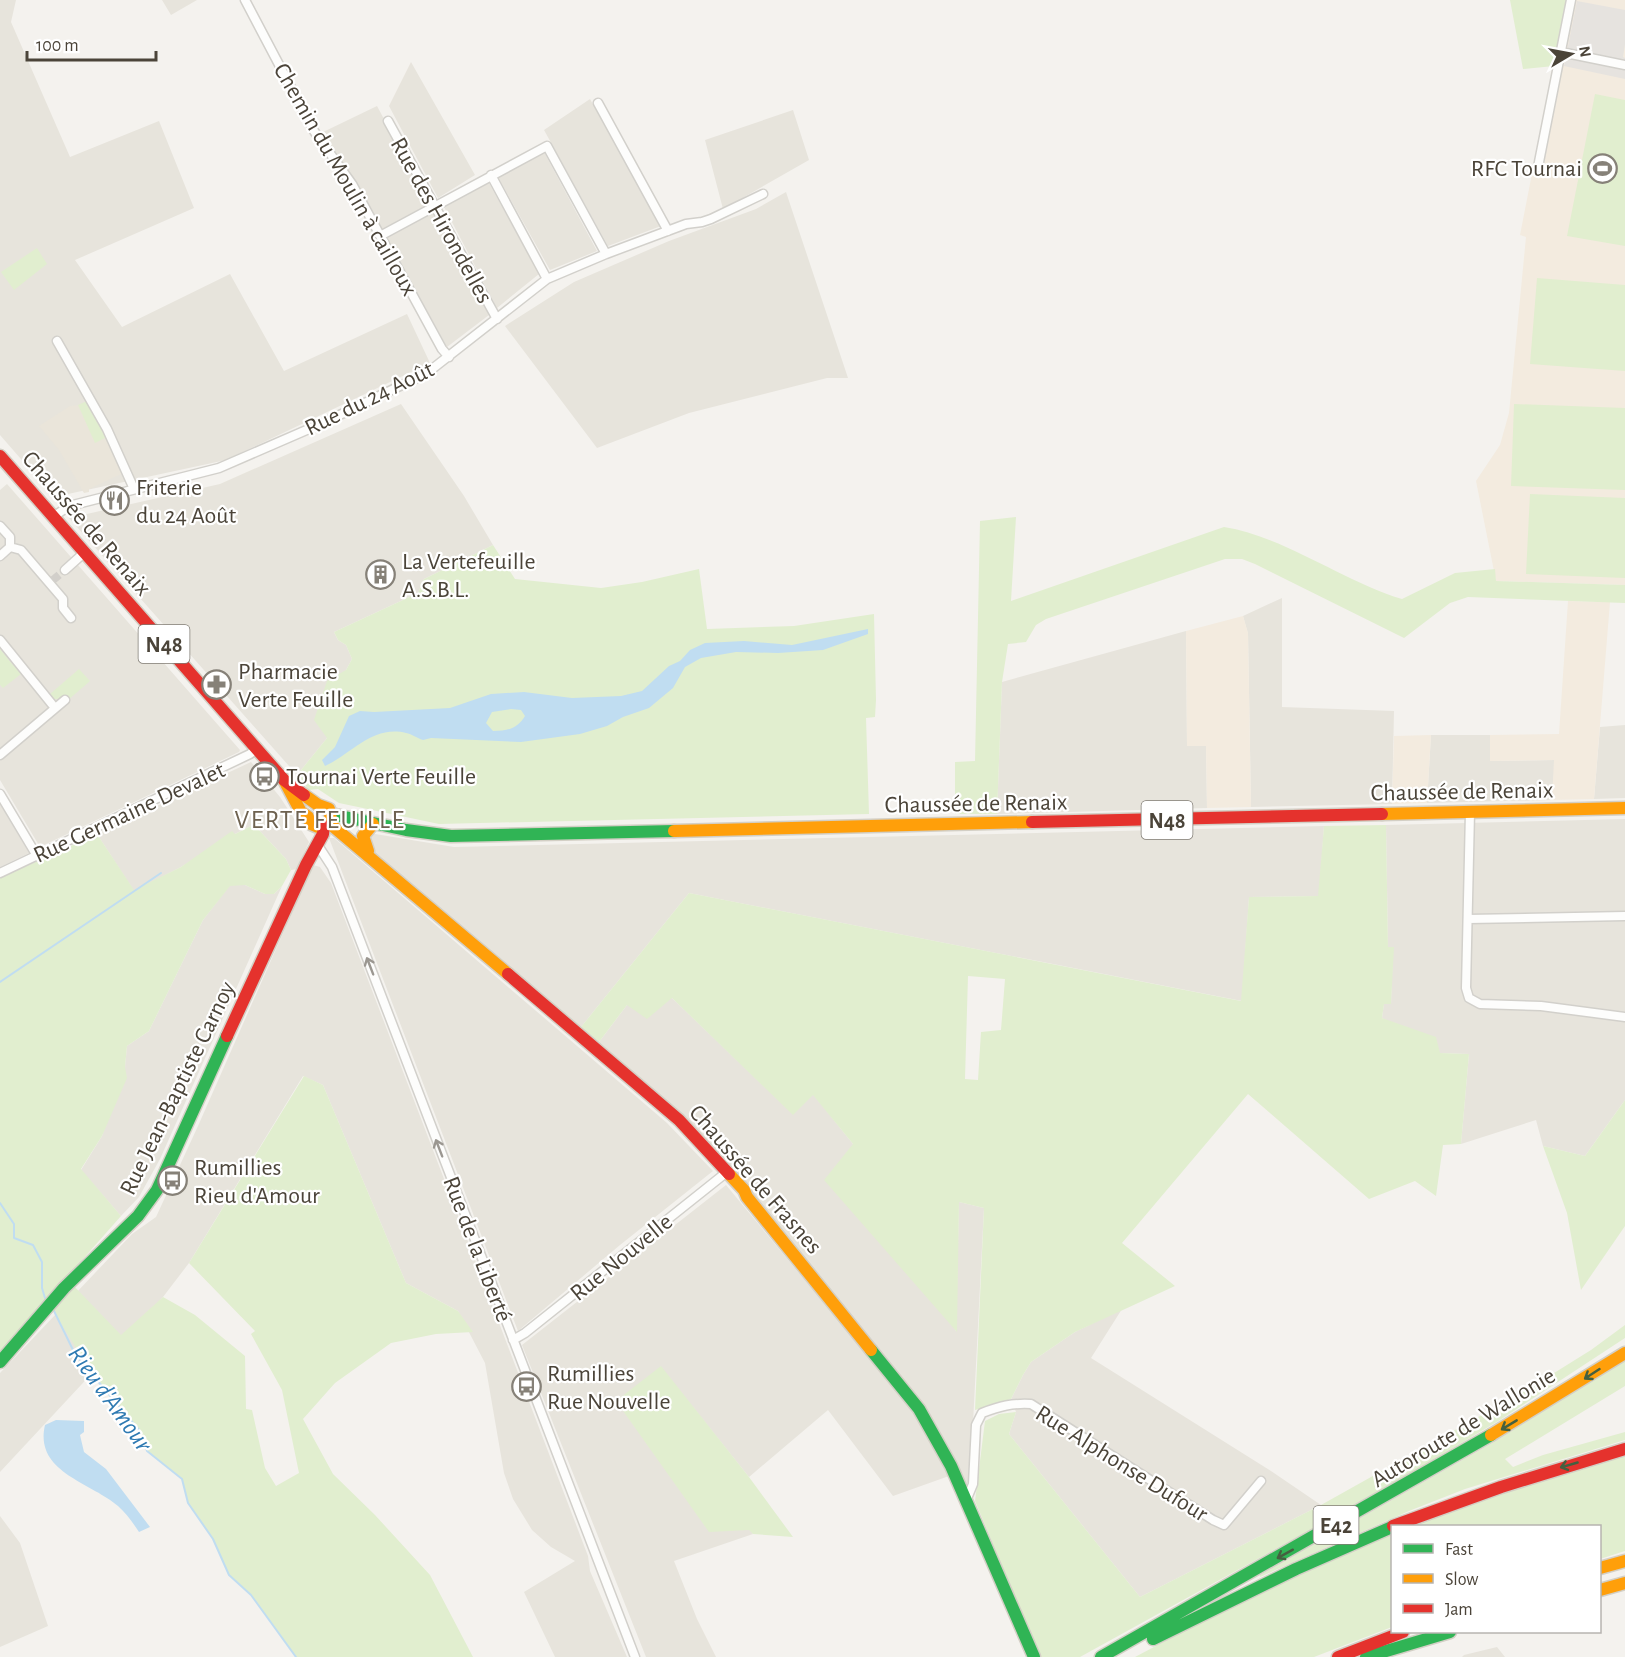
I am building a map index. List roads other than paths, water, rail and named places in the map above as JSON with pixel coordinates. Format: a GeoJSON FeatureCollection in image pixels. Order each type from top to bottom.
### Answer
{"type":"FeatureCollection","features":[{"type":"Feature","properties":{"kind":"main road","name":"Chaussée de Renaix"},"geometry":{"type":"LineString","coordinates":[[0,456],[284,780],[318,805],[326,807],[321,821]]}},
{"type":"Feature","properties":{"kind":"main road","name":"Chaussée de Renaix"},"geometry":{"type":"LineString","coordinates":[[284,780],[301,812],[321,821],[347,816],[373,824],[440,835],[462,836],[1625,808]]}},
{"type":"Feature","properties":{"kind":"main road"},"geometry":{"type":"LineString","coordinates":[[317,844],[321,821]]}},
{"type":"Feature","properties":{"kind":"main road","name":"Chaussée de Frasnes"},"geometry":{"type":"LineString","coordinates":[[321,821],[372,858],[679,1120],[727,1172],[917,1406],[951,1466],[1034,1657]]}},
{"type":"Feature","properties":{"kind":"main road"},"geometry":{"type":"LineString","coordinates":[[372,858],[362,840],[364,832],[373,824]]}},
{"type":"Feature","properties":{"kind":"main road","name":"Rue Jean-Baptiste Carnoy"},"geometry":{"type":"LineString","coordinates":[[0,1362],[64,1288],[138,1216],[157,1190],[263,955],[317,844]]}},
{"type":"Feature","properties":{"kind":"main road","name":"Autoroute de Wallonie"},"geometry":{"type":"LineString","coordinates":[[1105,1654],[1470,1448],[1625,1353]]}},
{"type":"Feature","properties":{"kind":"main road"},"geometry":{"type":"LineString","coordinates":[[1398,1525],[1501,1487],[1625,1449]]}},
{"type":"Feature","properties":{"kind":"main road"},"geometry":{"type":"LineString","coordinates":[[1105,1654],[1154,1638],[1296,1569],[1391,1528]]}},
{"type":"Feature","properties":{"kind":"main road"},"geometry":{"type":"LineString","coordinates":[[1601,1567],[1625,1561]]}},
{"type":"Feature","properties":{"kind":"main road"},"geometry":{"type":"LineString","coordinates":[[1601,1589],[1625,1583]]}},
{"type":"Feature","properties":{"kind":"main road"},"geometry":{"type":"LineString","coordinates":[[1338,1657],[1400,1633]]}},
{"type":"Feature","properties":{"kind":"main road"},"geometry":{"type":"LineString","coordinates":[[1366,1657],[1446,1633]]}},
{"type":"Feature","properties":{"kind":"street","name":"Chemin du Moulin à cailloux"},"geometry":{"type":"LineString","coordinates":[[245,0],[314,130],[352,184],[442,349],[449,357]]}},
{"type":"Feature","properties":{"kind":"street"},"geometry":{"type":"LineString","coordinates":[[1538,167],[1571,0]]}},
{"type":"Feature","properties":{"kind":"street"},"geometry":{"type":"LineString","coordinates":[[1561,52],[1625,65]]}},
{"type":"Feature","properties":{"kind":"street"},"geometry":{"type":"LineString","coordinates":[[598,103],[668,231]]}},
{"type":"Feature","properties":{"kind":"street","name":"Rue des Hirondelles"},"geometry":{"type":"LineString","coordinates":[[388,121],[496,319]]}},
{"type":"Feature","properties":{"kind":"street"},"geometry":{"type":"LineString","coordinates":[[380,236],[547,146],[606,254]]}},
{"type":"Feature","properties":{"kind":"street"},"geometry":{"type":"LineString","coordinates":[[491,175],[548,279]]}},
{"type":"Feature","properties":{"kind":"street","name":"Rue du 24 Août"},"geometry":{"type":"LineString","coordinates":[[53,516],[69,506],[219,468],[404,385],[427,373],[449,357],[548,279],[686,224],[711,219],[763,194]]}},
{"type":"Feature","properties":{"kind":"street"},"geometry":{"type":"LineString","coordinates":[[57,341],[107,429],[134,489]]}},
{"type":"Feature","properties":{"kind":"street"},"geometry":{"type":"LineString","coordinates":[[0,526],[10,537],[10,548]]}},
{"type":"Feature","properties":{"kind":"street"},"geometry":{"type":"LineString","coordinates":[[0,556],[10,548],[21,550],[51,581],[63,599],[63,608],[71,618]]}},
{"type":"Feature","properties":{"kind":"street"},"geometry":{"type":"LineString","coordinates":[[65,570],[85,552]]}},
{"type":"Feature","properties":{"kind":"street"},"geometry":{"type":"LineString","coordinates":[[0,640],[55,708]]}},
{"type":"Feature","properties":{"kind":"street"},"geometry":{"type":"LineString","coordinates":[[0,755],[65,700]]}},
{"type":"Feature","properties":{"kind":"street","name":"Rue Germaine Devalet"},"geometry":{"type":"LineString","coordinates":[[0,873],[250,754],[256,749]]}},
{"type":"Feature","properties":{"kind":"street"},"geometry":{"type":"LineString","coordinates":[[0,794],[36,856]]}},
{"type":"Feature","properties":{"kind":"street"},"geometry":{"type":"LineString","coordinates":[[1470,812],[1466,988],[1469,998],[1480,1004],[1541,1006],[1625,1017]]}},
{"type":"Feature","properties":{"kind":"street","name":"Rue de la Liberté"},"geometry":{"type":"LineString","coordinates":[[317,844],[333,870],[635,1657]]}},
{"type":"Feature","properties":{"kind":"street"},"geometry":{"type":"LineString","coordinates":[[1468,919],[1625,916]]}},
{"type":"Feature","properties":{"kind":"street","name":"Rue Nouvelle"},"geometry":{"type":"LineString","coordinates":[[513,1340],[525,1333],[727,1172]]}},
{"type":"Feature","properties":{"kind":"street","name":"Rue Alphonse Dufour"},"geometry":{"type":"LineString","coordinates":[[966,1501],[973,1484],[976,1425],[982,1413],[1003,1404],[1015,1403],[1031,1404],[1224,1525],[1261,1481]]}},
{"type":"Feature","properties":{"kind":"water"},"geometry":{"type":"Polygon","coordinates":[[[868,629],[868,634],[823,650],[778,653],[736,652],[701,658],[685,667],[673,688],[649,708],[623,717],[607,726],[580,734],[521,742],[431,738],[423,740],[408,734],[383,733],[363,742],[325,766],[322,760],[335,747],[349,716],[360,711],[450,708],[491,694],[524,692],[572,698],[621,696],[642,691],[669,666],[680,661],[690,650],[705,643],[744,641],[792,645],[868,629]],[[521,710],[492,712],[486,723],[493,731],[511,728],[519,724],[525,716],[521,710]]]}},
{"type":"Feature","properties":{"kind":"water"},"geometry":{"type":"Polygon","coordinates":[[[56,1420],[84,1421],[84,1432],[80,1435],[84,1452],[106,1469],[150,1527],[139,1532],[118,1506],[56,1465],[48,1454],[44,1441],[45,1425],[56,1420]]]}},
{"type":"Feature","properties":{"kind":"waterway"},"geometry":{"type":"LineString","coordinates":[[0,982],[161,873]]}},
{"type":"Feature","properties":{"kind":"waterway","name":"Rieu d'Amour"},"geometry":{"type":"LineString","coordinates":[[0,1203],[14,1224],[14,1238],[33,1245],[42,1262],[42,1288],[45,1298]]}},
{"type":"Feature","properties":{"kind":"waterway","name":"Rieu d'Amour"},"geometry":{"type":"LineString","coordinates":[[53,1309],[75,1354],[139,1430],[147,1451],[182,1479],[188,1503],[213,1539],[229,1575],[251,1595],[296,1657]]}},
{"type":"Feature","properties":{"kind":"tunnel"},"geometry":{"type":"LineString","coordinates":[[53,580],[65,570]]}},
{"type":"Feature","properties":{"kind":"place","name":"RFC Tournai"},"geometry":{"type":"Point","coordinates":[1603,168]}},
{"type":"Feature","properties":{"kind":"place","name":"Friterie du 24 Août"},"geometry":{"type":"Point","coordinates":[115,501]}},
{"type":"Feature","properties":{"kind":"place","name":"La Vertefeuille A.S.B.L."},"geometry":{"type":"Point","coordinates":[381,575]}},
{"type":"Feature","properties":{"kind":"place","name":"Pharmacie Verte Feuille"},"geometry":{"type":"Point","coordinates":[217,685]}},
{"type":"Feature","properties":{"kind":"place","name":"Tournai Verte Feuille"},"geometry":{"type":"Point","coordinates":[265,776]}},
{"type":"Feature","properties":{"kind":"place","name":"Rumillies Rieu d'Amour"},"geometry":{"type":"Point","coordinates":[173,1181]}},
{"type":"Feature","properties":{"kind":"place","name":"Rumillies Rue Nouvelle"},"geometry":{"type":"Point","coordinates":[526,1387]}},
{"type":"Feature","properties":{"kind":"district","name":"VERTE FEUILLE"},"geometry":{"type":"Point","coordinates":[320,819]}}]}
